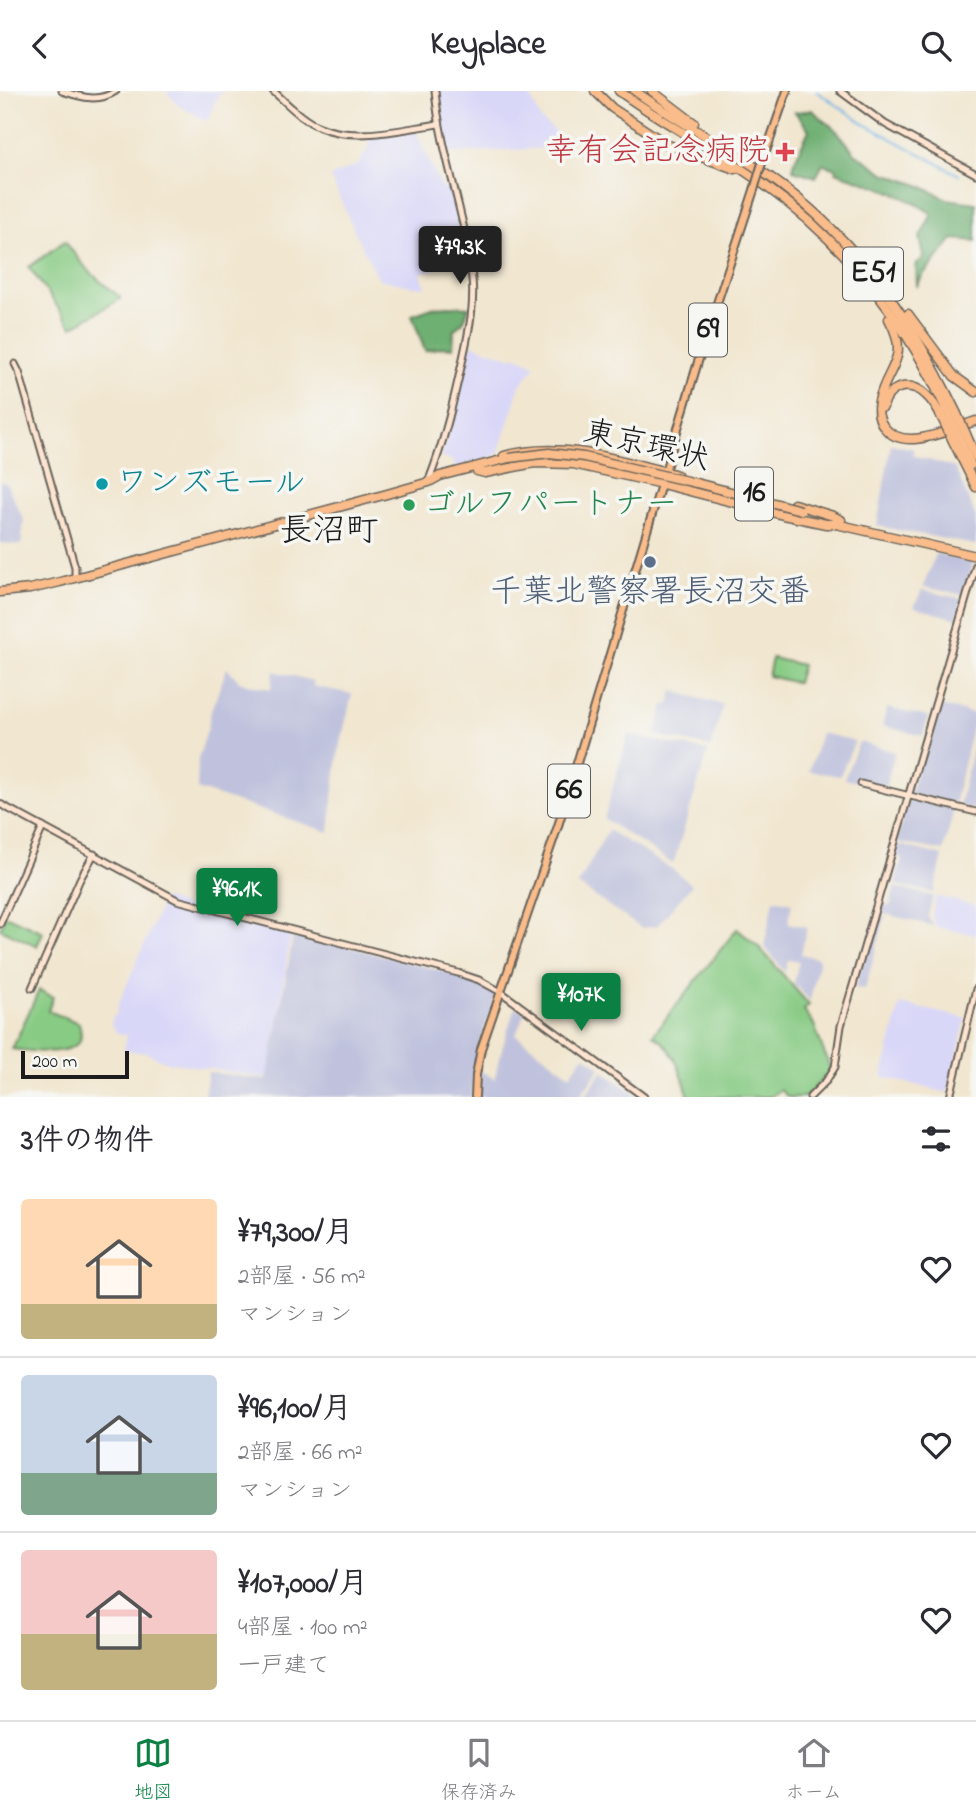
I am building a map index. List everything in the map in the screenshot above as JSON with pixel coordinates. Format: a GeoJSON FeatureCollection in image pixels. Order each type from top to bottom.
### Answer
{"type":"FeatureCollection","features":[{"type":"Feature","properties":{"kind":"highway"},"geometry":{"type":"LineString","coordinates":[[595,91],[612,108],[668,145],[755,168]]}},
{"type":"Feature","properties":{"kind":"highway","name":"E51"},"geometry":{"type":"LineString","coordinates":[[619,91],[673,128],[755,168],[834,245],[877,294],[917,353],[949,415],[976,478]]}},
{"type":"Feature","properties":{"kind":"highway","name":"E51"},"geometry":{"type":"LineString","coordinates":[[635,91],[783,186],[842,239],[878,280],[925,349],[949,415]]}},
{"type":"Feature","properties":{"kind":"highway"},"geometry":{"type":"LineString","coordinates":[[652,91],[755,168]]}},
{"type":"Feature","properties":{"kind":"highway"},"geometry":{"type":"LineString","coordinates":[[834,245],[881,306],[897,334],[898,356],[879,403],[879,418],[885,429],[905,439],[921,438],[940,434],[976,419]]}},
{"type":"Feature","properties":{"kind":"highway"},"geometry":{"type":"LineString","coordinates":[[878,280],[954,376],[976,392]]}},
{"type":"Feature","properties":{"kind":"highway"},"geometry":{"type":"LineString","coordinates":[[976,419],[931,433],[922,435],[902,434],[885,421],[883,404],[895,389],[906,386],[926,394],[949,415],[959,437],[976,487]]}},
{"type":"Feature","properties":{"kind":"highway","name":"E51"},"geometry":{"type":"LineString","coordinates":[[959,437],[976,457]]}},
{"type":"Feature","properties":{"kind":"highway"},"geometry":{"type":"LineString","coordinates":[[476,469],[482,463],[513,453],[556,449],[578,451],[666,472]]}},
{"type":"Feature","properties":{"kind":"highway","name":"東京環状"},"geometry":{"type":"LineString","coordinates":[[0,592],[41,586],[429,482],[440,476],[510,461],[554,458],[580,461],[682,484],[976,555]]}},
{"type":"Feature","properties":{"kind":"highway","name":"16"},"geometry":{"type":"LineString","coordinates":[[476,469],[485,473],[553,462],[585,465],[662,484]]}},
{"type":"Feature","properties":{"kind":"highway","name":"16"},"geometry":{"type":"LineString","coordinates":[[666,472],[818,511],[833,516],[840,522]]}},
{"type":"Feature","properties":{"kind":"highway"},"geometry":{"type":"LineString","coordinates":[[662,484],[783,515],[826,524],[840,522]]}},
{"type":"Feature","properties":{"kind":"highway","name":"東京環状"},"geometry":{"type":"LineString","coordinates":[[840,522],[976,555]]}},
{"type":"Feature","properties":{"kind":"main road","name":"69"},"geometry":{"type":"LineString","coordinates":[[666,472],[708,329],[754,190],[755,168],[787,91]]}},
{"type":"Feature","properties":{"kind":"main road"},"geometry":{"type":"LineString","coordinates":[[662,484],[666,472]]}},
{"type":"Feature","properties":{"kind":"main road","name":"66"},"geometry":{"type":"LineString","coordinates":[[475,1097],[478,1063],[558,826],[662,484]]}},
{"type":"Feature","properties":{"kind":"street"},"geometry":{"type":"LineString","coordinates":[[62,91],[96,99],[116,91]]}},
{"type":"Feature","properties":{"kind":"street"},"geometry":{"type":"LineString","coordinates":[[273,91],[305,119],[337,133],[361,134],[439,124]]}},
{"type":"Feature","properties":{"kind":"street"},"geometry":{"type":"LineString","coordinates":[[429,482],[450,419],[470,331],[473,298],[472,278],[457,197],[439,124],[435,91]]}},
{"type":"Feature","properties":{"kind":"street"},"geometry":{"type":"LineString","coordinates":[[840,91],[885,124],[976,174]]}},
{"type":"Feature","properties":{"kind":"street"},"geometry":{"type":"LineString","coordinates":[[15,364],[75,567],[75,577]]}},
{"type":"Feature","properties":{"kind":"street"},"geometry":{"type":"LineString","coordinates":[[810,1097],[835,1067],[841,1027],[976,565]]}},
{"type":"Feature","properties":{"kind":"street"},"geometry":{"type":"LineString","coordinates":[[861,784],[976,812]]}},
{"type":"Feature","properties":{"kind":"street"},"geometry":{"type":"LineString","coordinates":[[0,804],[177,900],[479,980],[501,992],[644,1097]]}},
{"type":"Feature","properties":{"kind":"street"},"geometry":{"type":"LineString","coordinates":[[0,924],[43,827]]}},
{"type":"Feature","properties":{"kind":"street"},"geometry":{"type":"LineString","coordinates":[[33,988],[80,879],[94,855]]}},
{"type":"Feature","properties":{"kind":"street"},"geometry":{"type":"LineString","coordinates":[[950,1097],[976,989]]}},
{"type":"Feature","properties":{"kind":"shaded area"},"geometry":{"type":"Polygon","coordinates":[[[166,91],[223,91],[207,121],[179,106],[166,91]]]}},
{"type":"Feature","properties":{"kind":"shaded area"},"geometry":{"type":"Polygon","coordinates":[[[438,91],[524,91],[532,99],[541,120],[554,130],[556,136],[550,148],[452,153],[443,124],[438,91]]]}},
{"type":"Feature","properties":{"kind":"shaded area"},"geometry":{"type":"Polygon","coordinates":[[[416,132],[442,189],[450,185],[462,246],[434,251],[439,267],[421,273],[426,287],[379,279],[330,177],[359,164],[370,138],[416,132]]]}},
{"type":"Feature","properties":{"kind":"shaded area"},"geometry":{"type":"Polygon","coordinates":[[[470,344],[513,358],[515,355],[536,366],[520,385],[498,454],[456,469],[452,460],[441,458],[470,344]]]}},
{"type":"Feature","properties":{"kind":"shaded area"},"geometry":{"type":"Polygon","coordinates":[[[891,444],[914,449],[912,455],[955,468],[976,517],[976,545],[877,526],[891,444]]]}},
{"type":"Feature","properties":{"kind":"shaded area"},"geometry":{"type":"Polygon","coordinates":[[[0,482],[6,483],[24,520],[21,545],[0,543],[0,482]]]}},
{"type":"Feature","properties":{"kind":"shaded area"},"geometry":{"type":"Polygon","coordinates":[[[936,553],[973,563],[964,595],[923,587],[936,553]]]}},
{"type":"Feature","properties":{"kind":"shaded area"},"geometry":{"type":"Polygon","coordinates":[[[922,590],[963,599],[957,619],[914,607],[922,590]]]}},
{"type":"Feature","properties":{"kind":"shaded area"},"geometry":{"type":"Polygon","coordinates":[[[227,668],[239,681],[250,685],[271,689],[274,671],[313,681],[313,686],[352,694],[338,755],[329,832],[197,789],[198,759],[211,711],[227,668]]]}},
{"type":"Feature","properties":{"kind":"shaded area"},"geometry":{"type":"Polygon","coordinates":[[[673,691],[723,705],[711,747],[655,735],[664,705],[669,705],[673,691]]]}},
{"type":"Feature","properties":{"kind":"shaded area"},"geometry":{"type":"Polygon","coordinates":[[[936,705],[975,714],[954,805],[910,794],[936,705]]]}},
{"type":"Feature","properties":{"kind":"shaded area"},"geometry":{"type":"Polygon","coordinates":[[[887,708],[928,717],[923,736],[882,726],[887,708]]]}},
{"type":"Feature","properties":{"kind":"shaded area"},"geometry":{"type":"Polygon","coordinates":[[[976,732],[976,809],[959,806],[976,732]]]}},
{"type":"Feature","properties":{"kind":"shaded area"},"geometry":{"type":"Polygon","coordinates":[[[821,733],[855,741],[840,776],[809,771],[821,733]]]}},
{"type":"Feature","properties":{"kind":"shaded area"},"geometry":{"type":"Polygon","coordinates":[[[628,735],[708,751],[673,864],[604,819],[628,735]]]}},
{"type":"Feature","properties":{"kind":"shaded area"},"geometry":{"type":"Polygon","coordinates":[[[859,742],[895,752],[885,788],[844,779],[859,742]]]}},
{"type":"Feature","properties":{"kind":"shaded area"},"geometry":{"type":"Polygon","coordinates":[[[908,799],[954,809],[943,851],[897,842],[908,799]]]}},
{"type":"Feature","properties":{"kind":"shaded area"},"geometry":{"type":"Polygon","coordinates":[[[608,830],[675,871],[692,885],[657,926],[641,928],[578,885],[608,830]]]}},
{"type":"Feature","properties":{"kind":"shaded area"},"geometry":{"type":"Polygon","coordinates":[[[896,844],[943,856],[934,893],[895,884],[902,858],[893,855],[896,844]]]}},
{"type":"Feature","properties":{"kind":"shaded area"},"geometry":{"type":"Polygon","coordinates":[[[895,887],[933,896],[928,915],[933,926],[877,912],[879,903],[890,906],[895,887]]]}},
{"type":"Feature","properties":{"kind":"shaded area"},"geometry":{"type":"Polygon","coordinates":[[[936,896],[976,906],[976,935],[935,927],[932,915],[936,896]]]}},
{"type":"Feature","properties":{"kind":"shaded area"},"geometry":{"type":"Polygon","coordinates":[[[164,898],[185,907],[291,934],[268,1078],[167,1062],[146,1053],[124,1050],[126,1035],[117,1033],[111,1025],[113,1015],[116,1016],[118,1005],[164,898]]]}},
{"type":"Feature","properties":{"kind":"shaded area"},"geometry":{"type":"Polygon","coordinates":[[[774,899],[792,903],[788,923],[807,927],[801,954],[819,959],[810,1001],[794,983],[799,961],[788,960],[785,972],[764,946],[774,899]]]}},
{"type":"Feature","properties":{"kind":"shaded area"},"geometry":{"type":"Polygon","coordinates":[[[876,915],[885,917],[865,989],[855,988],[876,915]]]}},
{"type":"Feature","properties":{"kind":"shaded area"},"geometry":{"type":"Polygon","coordinates":[[[294,933],[442,971],[474,981],[496,994],[478,1049],[471,1097],[204,1097],[208,1072],[267,1080],[294,933]]]}},
{"type":"Feature","properties":{"kind":"shaded area"},"geometry":{"type":"Polygon","coordinates":[[[900,1004],[966,1018],[948,1093],[882,1077],[900,1004]]]}},
{"type":"Feature","properties":{"kind":"shaded area"},"geometry":{"type":"Polygon","coordinates":[[[515,1007],[525,1012],[516,1035],[570,1075],[584,1055],[601,1067],[579,1097],[477,1097],[479,1070],[495,1079],[515,1007]]]}},
{"type":"Feature","properties":{"kind":"shaded area"},"geometry":{"type":"Polygon","coordinates":[[[603,1071],[639,1097],[584,1097],[603,1071]]]}},
{"type":"Feature","properties":{"kind":"green space"},"geometry":{"type":"Polygon","coordinates":[[[812,110],[837,131],[855,153],[884,173],[919,185],[947,199],[976,203],[976,241],[953,239],[924,273],[917,286],[916,265],[924,257],[920,237],[932,214],[898,195],[836,172],[836,169],[823,164],[816,177],[793,170],[793,164],[809,130],[795,112],[812,110]]]}},
{"type":"Feature","properties":{"kind":"green space"},"geometry":{"type":"Polygon","coordinates":[[[65,241],[90,272],[120,297],[72,327],[29,267],[65,241]]]}},
{"type":"Feature","properties":{"kind":"green space"},"geometry":{"type":"Polygon","coordinates":[[[435,307],[469,307],[464,321],[454,330],[453,348],[425,351],[412,315],[435,307]]]}},
{"type":"Feature","properties":{"kind":"green space"},"geometry":{"type":"Polygon","coordinates":[[[772,658],[802,665],[797,683],[768,676],[772,658]]]}},
{"type":"Feature","properties":{"kind":"green space"},"geometry":{"type":"Polygon","coordinates":[[[7,916],[43,932],[37,946],[0,929],[7,916]]]}},
{"type":"Feature","properties":{"kind":"green space"},"geometry":{"type":"Polygon","coordinates":[[[737,929],[759,947],[809,1005],[804,1010],[814,1025],[831,1071],[805,1097],[788,1097],[780,1090],[770,1097],[689,1097],[672,1054],[653,1035],[737,929]]]}},
{"type":"Feature","properties":{"kind":"green space"},"geometry":{"type":"Polygon","coordinates":[[[39,990],[53,997],[48,1011],[79,1023],[81,1038],[68,1049],[49,1052],[12,1049],[39,990]]]}},
{"type":"Feature","properties":{"kind":"waterway"},"geometry":{"type":"LineString","coordinates":[[816,91],[863,123],[959,175]]}},
{"type":"Feature","properties":{"kind":"place","name":"幸有会記念病院"},"geometry":{"type":"Point","coordinates":[785,152]}},
{"type":"Feature","properties":{"kind":"place","name":"ワンズモール"},"geometry":{"type":"Point","coordinates":[102,484]}},
{"type":"Feature","properties":{"kind":"place","name":"ゴルフパートナー"},"geometry":{"type":"Point","coordinates":[409,505]}},
{"type":"Feature","properties":{"kind":"place","name":"千葉北警察署長沼交番"},"geometry":{"type":"Point","coordinates":[650,562]}},
{"type":"Feature","properties":{"kind":"district","name":"長沼町"},"geometry":{"type":"Point","coordinates":[329,532]}}]}
